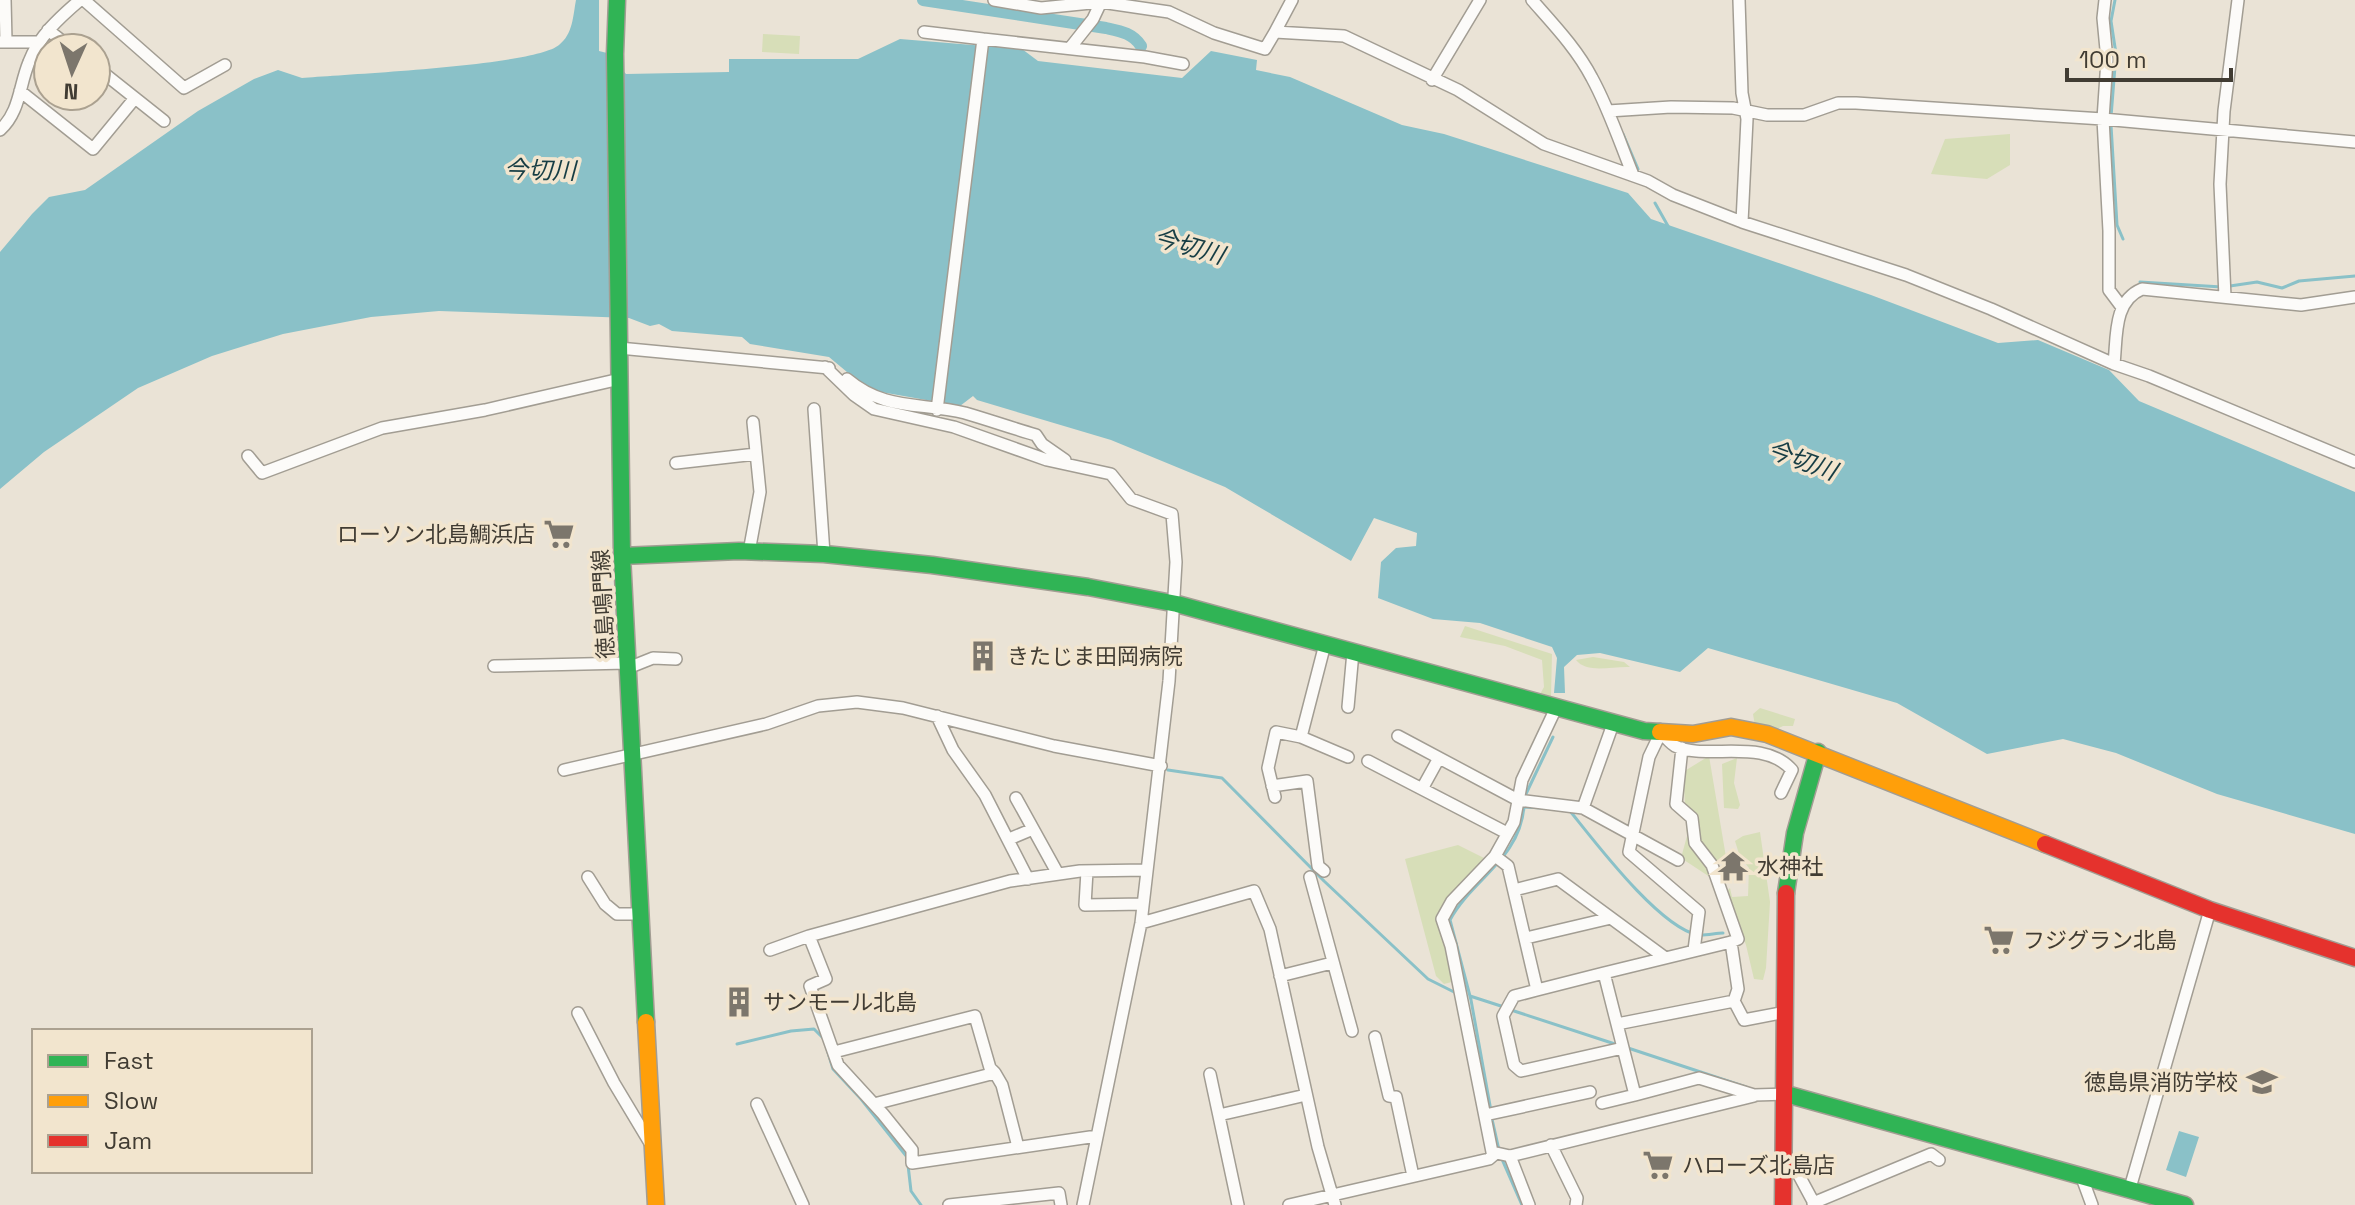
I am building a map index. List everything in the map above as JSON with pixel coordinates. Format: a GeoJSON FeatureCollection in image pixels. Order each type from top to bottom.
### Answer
{"type":"FeatureCollection","features":[{"type":"Feature","properties":{"kind":"street"},"geometry":{"type":"LineString","coordinates":[[5,0],[3,42],[32,42]]}},
{"type":"Feature","properties":{"kind":"street"},"geometry":{"type":"LineString","coordinates":[[51,32],[48,30],[82,0],[184,88],[225,65]]}},
{"type":"Feature","properties":{"kind":"street","name":"徳島鳴門線"},"geometry":{"type":"LineString","coordinates":[[617,0],[615,54],[622,556],[656,1205]]}},
{"type":"Feature","properties":{"kind":"street"},"geometry":{"type":"LineString","coordinates":[[994,0],[1041,8],[1069,3],[1116,2],[1169,12],[1228,38],[1265,49],[1292,0]]}},
{"type":"Feature","properties":{"kind":"street"},"geometry":{"type":"LineString","coordinates":[[1432,80],[1480,0]]}},
{"type":"Feature","properties":{"kind":"street"},"geometry":{"type":"LineString","coordinates":[[1532,0],[1563,35],[1612,111],[1633,175]]}},
{"type":"Feature","properties":{"kind":"street"},"geometry":{"type":"LineString","coordinates":[[1739,0],[1746,159],[1742,222]]}},
{"type":"Feature","properties":{"kind":"street"},"geometry":{"type":"LineString","coordinates":[[2105,0],[2109,290],[2121,306]]}},
{"type":"Feature","properties":{"kind":"street"},"geometry":{"type":"LineString","coordinates":[[2225,291],[2220,184],[2238,0]]}},
{"type":"Feature","properties":{"kind":"street"},"geometry":{"type":"LineString","coordinates":[[1070,48],[1093,19],[1101,2]]}},
{"type":"Feature","properties":{"kind":"street"},"geometry":{"type":"LineString","coordinates":[[924,32],[982,42],[1070,48],[1183,64]]}},
{"type":"Feature","properties":{"kind":"street"},"geometry":{"type":"LineString","coordinates":[[1275,32],[1344,36],[1458,90],[1544,144],[1633,175],[1673,195],[1742,222],[1906,275],[2355,462]]}},
{"type":"Feature","properties":{"kind":"street"},"geometry":{"type":"LineString","coordinates":[[938,407],[982,42]]}},
{"type":"Feature","properties":{"kind":"street"},"geometry":{"type":"LineString","coordinates":[[0,130],[14,113],[32,55]]}},
{"type":"Feature","properties":{"kind":"street"},"geometry":{"type":"LineString","coordinates":[[112,80],[164,121]]}},
{"type":"Feature","properties":{"kind":"street"},"geometry":{"type":"LineString","coordinates":[[20,91],[93,149],[135,98]]}},
{"type":"Feature","properties":{"kind":"street"},"geometry":{"type":"LineString","coordinates":[[1612,111],[1671,107],[1733,108],[1767,115],[1804,115],[1838,103],[1856,103],[2109,119],[2355,142]]}},
{"type":"Feature","properties":{"kind":"street"},"geometry":{"type":"LineString","coordinates":[[2114,364],[2121,306],[2133,293],[2142,289],[2225,291],[2301,305],[2355,297]]}},
{"type":"Feature","properties":{"kind":"street"},"geometry":{"type":"LineString","coordinates":[[619,345],[825,367],[838,371],[869,396],[938,407],[1036,435],[1042,444],[1070,463]]}},
{"type":"Feature","properties":{"kind":"street"},"geometry":{"type":"LineString","coordinates":[[825,367],[874,409],[954,427],[1047,460],[1111,474],[1131,499],[1172,514],[1176,562],[1161,766],[1141,923],[1083,1205]]}},
{"type":"Feature","properties":{"kind":"street"},"geometry":{"type":"LineString","coordinates":[[248,456],[262,473],[382,428],[485,410],[620,379]]}},
{"type":"Feature","properties":{"kind":"street"},"geometry":{"type":"LineString","coordinates":[[814,409],[824,554]]}},
{"type":"Feature","properties":{"kind":"street"},"geometry":{"type":"LineString","coordinates":[[749,552],[760,492],[753,422]]}},
{"type":"Feature","properties":{"kind":"street"},"geometry":{"type":"LineString","coordinates":[[676,463],[756,454]]}},
{"type":"Feature","properties":{"kind":"street"},"geometry":{"type":"LineString","coordinates":[[622,556],[749,552],[824,554],[932,565],[1088,587],[1173,603],[1644,731],[1693,734],[1731,727],[1767,734],[2210,910],[2355,958]]}},
{"type":"Feature","properties":{"kind":"street"},"geometry":{"type":"LineString","coordinates":[[1301,737],[1325,644]]}},
{"type":"Feature","properties":{"kind":"street"},"geometry":{"type":"LineString","coordinates":[[1348,707],[1353,652]]}},
{"type":"Feature","properties":{"kind":"street"},"geometry":{"type":"LineString","coordinates":[[494,666],[628,665],[654,654],[676,659]]}},
{"type":"Feature","properties":{"kind":"street"},"geometry":{"type":"LineString","coordinates":[[564,770],[766,724],[818,706],[857,702],[937,716],[1054,746],[1161,766]]}},
{"type":"Feature","properties":{"kind":"street"},"geometry":{"type":"LineString","coordinates":[[1556,708],[1522,780],[1514,822],[1495,856],[1452,901],[1442,919],[1451,946],[1492,1152],[1510,1156],[1754,1095],[1786,1094],[2185,1205]]}},
{"type":"Feature","properties":{"kind":"street"},"geometry":{"type":"LineString","coordinates":[[937,716],[953,750],[985,795],[1028,879]]}},
{"type":"Feature","properties":{"kind":"street"},"geometry":{"type":"LineString","coordinates":[[1583,808],[1613,724]]}},
{"type":"Feature","properties":{"kind":"street"},"geometry":{"type":"LineString","coordinates":[[1324,871],[1318,866],[1307,781],[1273,792],[1268,768],[1276,732],[1301,737],[1348,757]]}},
{"type":"Feature","properties":{"kind":"street"},"geometry":{"type":"LineString","coordinates":[[1661,732],[1673,745],[1691,751],[1742,750],[1784,761],[1792,770],[1781,793]]}},
{"type":"Feature","properties":{"kind":"street"},"geometry":{"type":"LineString","coordinates":[[1661,732],[1649,757],[1629,852],[1699,912],[1694,950]]}},
{"type":"Feature","properties":{"kind":"street"},"geometry":{"type":"LineString","coordinates":[[1398,736],[1518,800],[1583,808],[1678,860]]}},
{"type":"Feature","properties":{"kind":"street"},"geometry":{"type":"LineString","coordinates":[[1623,1048],[1521,1071],[1514,1065],[1503,1016],[1514,996],[1738,939],[1712,865],[1695,843],[1692,818],[1676,804],[1682,748]]}},
{"type":"Feature","properties":{"kind":"street"},"geometry":{"type":"LineString","coordinates":[[1783,1205],[1786,883],[1789,852],[1818,752]]}},
{"type":"Feature","properties":{"kind":"street"},"geometry":{"type":"LineString","coordinates":[[1423,787],[1439,758]]}},
{"type":"Feature","properties":{"kind":"street"},"geometry":{"type":"LineString","coordinates":[[1368,761],[1507,833]]}},
{"type":"Feature","properties":{"kind":"street"},"geometry":{"type":"LineString","coordinates":[[1016,798],[1058,874]]}},
{"type":"Feature","properties":{"kind":"street"},"geometry":{"type":"LineString","coordinates":[[1009,839],[1033,829]]}},
{"type":"Feature","properties":{"kind":"street"},"geometry":{"type":"LineString","coordinates":[[1495,856],[1508,866],[1537,990]]}},
{"type":"Feature","properties":{"kind":"street"},"geometry":{"type":"LineString","coordinates":[[770,950],[935,901],[1028,879],[1087,871],[1147,870]]}},
{"type":"Feature","properties":{"kind":"street"},"geometry":{"type":"LineString","coordinates":[[1087,871],[1085,905],[1143,904]]}},
{"type":"Feature","properties":{"kind":"street"},"geometry":{"type":"LineString","coordinates":[[588,877],[605,904],[617,914],[640,914]]}},
{"type":"Feature","properties":{"kind":"street"},"geometry":{"type":"LineString","coordinates":[[1310,877],[1352,1031]]}},
{"type":"Feature","properties":{"kind":"street"},"geometry":{"type":"LineString","coordinates":[[1514,890],[1558,879],[1664,957]]}},
{"type":"Feature","properties":{"kind":"street"},"geometry":{"type":"LineString","coordinates":[[1141,923],[1254,891],[1270,929],[1306,1095],[1333,1200]]}},
{"type":"Feature","properties":{"kind":"street"},"geometry":{"type":"LineString","coordinates":[[2130,1188],[2210,910]]}},
{"type":"Feature","properties":{"kind":"street"},"geometry":{"type":"LineString","coordinates":[[1526,938],[1611,918]]}},
{"type":"Feature","properties":{"kind":"street"},"geometry":{"type":"LineString","coordinates":[[809,936],[826,979],[810,986],[820,1034],[834,1052],[838,1065],[912,1150],[912,1163],[1097,1136]]}},
{"type":"Feature","properties":{"kind":"street"},"geometry":{"type":"LineString","coordinates":[[1731,942],[1738,989],[1734,1001],[1744,1020],[1786,1012]]}},
{"type":"Feature","properties":{"kind":"street"},"geometry":{"type":"LineString","coordinates":[[1280,976],[1332,963]]}},
{"type":"Feature","properties":{"kind":"street"},"geometry":{"type":"LineString","coordinates":[[1604,973],[1635,1095]]}},
{"type":"Feature","properties":{"kind":"street"},"geometry":{"type":"LineString","coordinates":[[1617,1024],[1734,1001]]}},
{"type":"Feature","properties":{"kind":"street"},"geometry":{"type":"LineString","coordinates":[[578,1013],[614,1083],[653,1147]]}},
{"type":"Feature","properties":{"kind":"street"},"geometry":{"type":"LineString","coordinates":[[834,1052],[975,1016],[990,1068],[1002,1085],[1018,1147]]}},
{"type":"Feature","properties":{"kind":"street"},"geometry":{"type":"LineString","coordinates":[[1375,1037],[1389,1096],[1396,1097],[1413,1176]]}},
{"type":"Feature","properties":{"kind":"street"},"geometry":{"type":"LineString","coordinates":[[874,1104],[995,1073]]}},
{"type":"Feature","properties":{"kind":"street"},"geometry":{"type":"LineString","coordinates":[[1210,1074],[1238,1205]]}},
{"type":"Feature","properties":{"kind":"street"},"geometry":{"type":"LineString","coordinates":[[1602,1103],[1699,1078],[1754,1095]]}},
{"type":"Feature","properties":{"kind":"street"},"geometry":{"type":"LineString","coordinates":[[1485,1115],[1590,1092]]}},
{"type":"Feature","properties":{"kind":"street"},"geometry":{"type":"LineString","coordinates":[[1219,1115],[1306,1095]]}},
{"type":"Feature","properties":{"kind":"street"},"geometry":{"type":"LineString","coordinates":[[757,1104],[803,1205]]}},
{"type":"Feature","properties":{"kind":"street"},"geometry":{"type":"LineString","coordinates":[[1551,1145],[1577,1198],[1576,1205]]}},
{"type":"Feature","properties":{"kind":"street"},"geometry":{"type":"LineString","coordinates":[[1289,1205],[1333,1200],[1413,1176],[1489,1159],[1496,1153]]}},
{"type":"Feature","properties":{"kind":"street"},"geometry":{"type":"LineString","coordinates":[[1783,1160],[1795,1168],[1814,1204],[1931,1154],[1939,1160]]}},
{"type":"Feature","properties":{"kind":"street"},"geometry":{"type":"LineString","coordinates":[[1510,1156],[1529,1205]]}},
{"type":"Feature","properties":{"kind":"street"},"geometry":{"type":"LineString","coordinates":[[2081,1175],[2092,1205]]}},
{"type":"Feature","properties":{"kind":"street"},"geometry":{"type":"LineString","coordinates":[[655,1187],[662,1205]]}},
{"type":"Feature","properties":{"kind":"street"},"geometry":{"type":"LineString","coordinates":[[949,1205],[1059,1193],[1061,1205]]}},
{"type":"Feature","properties":{"kind":"green space"},"geometry":{"type":"Polygon","coordinates":[[[763,34],[800,36],[799,54],[762,52],[763,34]]]}},
{"type":"Feature","properties":{"kind":"green space"},"geometry":{"type":"Polygon","coordinates":[[[2010,134],[2010,165],[1987,179],[1931,174],[1945,139],[2010,134]]]}},
{"type":"Feature","properties":{"kind":"green space"},"geometry":{"type":"Polygon","coordinates":[[[1465,626],[1552,654],[1551,697],[1539,696],[1544,687],[1542,660],[1505,646],[1460,637],[1465,626]]]}},
{"type":"Feature","properties":{"kind":"green space"},"geometry":{"type":"Polygon","coordinates":[[[1593,657],[1624,662],[1630,667],[1593,668],[1576,660],[1593,657]]]}},
{"type":"Feature","properties":{"kind":"green space"},"geometry":{"type":"Polygon","coordinates":[[[1760,708],[1795,719],[1793,726],[1783,726],[1773,731],[1755,726],[1753,714],[1760,708]]]}},
{"type":"Feature","properties":{"kind":"green space"},"geometry":{"type":"Polygon","coordinates":[[[1709,756],[1726,857],[1718,865],[1719,883],[1681,858],[1687,836],[1683,772],[1709,756]]]}},
{"type":"Feature","properties":{"kind":"green space"},"geometry":{"type":"Polygon","coordinates":[[[1737,758],[1734,783],[1740,805],[1738,809],[1724,808],[1722,764],[1737,758]]]}},
{"type":"Feature","properties":{"kind":"green space"},"geometry":{"type":"Polygon","coordinates":[[[1760,832],[1770,902],[1763,980],[1754,979],[1727,891],[1730,888],[1732,897],[1748,896],[1749,868],[1740,857],[1735,841],[1760,832]]]}},
{"type":"Feature","properties":{"kind":"green space"},"geometry":{"type":"Polygon","coordinates":[[[1458,845],[1484,858],[1438,917],[1449,953],[1452,982],[1444,984],[1436,976],[1405,859],[1458,845]]]}},
{"type":"Feature","properties":{"kind":"water","name":"今切川"},"geometry":{"type":"Polygon","coordinates":[[[576,0],[599,0],[599,51],[607,53],[626,74],[729,72],[729,59],[858,59],[900,39],[1022,49],[1038,61],[1182,78],[1211,51],[1257,60],[1256,70],[1290,77],[1402,125],[1444,134],[1628,193],[1651,219],[1871,295],[1998,343],[2038,340],[2109,370],[2139,401],[2355,492],[2355,834],[2217,794],[2116,753],[2063,739],[1987,754],[1897,703],[1708,648],[1680,672],[1600,653],[1577,655],[1564,667],[1565,693],[1554,693],[1557,658],[1552,647],[1480,623],[1433,619],[1378,598],[1381,562],[1396,548],[1416,546],[1417,533],[1374,518],[1351,561],[1225,487],[1111,440],[977,400],[973,396],[960,406],[881,392],[865,387],[829,357],[750,344],[742,337],[672,331],[659,324],[650,326],[629,318],[439,311],[371,317],[283,334],[212,356],[138,388],[44,452],[0,489],[0,252],[49,197],[85,190],[198,111],[254,79],[278,70],[302,78],[478,64],[543,52],[564,41],[572,24],[576,0]]]}},
{"type":"Feature","properties":{"kind":"water"},"geometry":{"type":"Polygon","coordinates":[[[2179,1131],[2199,1137],[2186,1177],[2166,1170],[2179,1131]]]}},
{"type":"Feature","properties":{"kind":"waterway"},"geometry":{"type":"LineString","coordinates":[[923,0],[1106,28],[1130,35],[1141,46]]}},
{"type":"Feature","properties":{"kind":"waterway"},"geometry":{"type":"LineString","coordinates":[[2111,117],[2116,54],[2111,21],[2115,0]]}},
{"type":"Feature","properties":{"kind":"waterway"},"geometry":{"type":"LineString","coordinates":[[2111,125],[2117,225],[2123,239]]}},
{"type":"Feature","properties":{"kind":"waterway"},"geometry":{"type":"LineString","coordinates":[[1623,134],[1638,169]]}},
{"type":"Feature","properties":{"kind":"waterway"},"geometry":{"type":"LineString","coordinates":[[1655,203],[1668,226]]}},
{"type":"Feature","properties":{"kind":"waterway"},"geometry":{"type":"LineString","coordinates":[[2230,286],[2257,282],[2282,288],[2299,281],[2355,276]]}},
{"type":"Feature","properties":{"kind":"waterway"},"geometry":{"type":"LineString","coordinates":[[2140,282],[2222,287]]}},
{"type":"Feature","properties":{"kind":"waterway"},"geometry":{"type":"LineString","coordinates":[[1525,796],[1553,737]]}},
{"type":"Feature","properties":{"kind":"waterway"},"geometry":{"type":"LineString","coordinates":[[1168,770],[1222,778],[1324,881],[1428,979],[1458,994]]}},
{"type":"Feature","properties":{"kind":"waterway"},"geometry":{"type":"LineString","coordinates":[[1491,1111],[1471,1000],[1450,920],[1504,855],[1520,825],[1524,807],[1543,808]]}},
{"type":"Feature","properties":{"kind":"waterway"},"geometry":{"type":"LineString","coordinates":[[1570,811],[1629,882],[1665,917],[1698,935],[1723,933]]}},
{"type":"Feature","properties":{"kind":"waterway"},"geometry":{"type":"LineString","coordinates":[[1470,996],[1504,1007]]}},
{"type":"Feature","properties":{"kind":"waterway"},"geometry":{"type":"LineString","coordinates":[[1511,1010],[1618,1045]]}},
{"type":"Feature","properties":{"kind":"waterway"},"geometry":{"type":"LineString","coordinates":[[737,1044],[791,1031],[814,1029],[823,1038]]}},
{"type":"Feature","properties":{"kind":"waterway"},"geometry":{"type":"LineString","coordinates":[[1625,1047],[1746,1087]]}},
{"type":"Feature","properties":{"kind":"waterway"},"geometry":{"type":"LineString","coordinates":[[827,1049],[833,1069],[907,1157]]}},
{"type":"Feature","properties":{"kind":"waterway"},"geometry":{"type":"LineString","coordinates":[[1492,1119],[1499,1150]]}},
{"type":"Feature","properties":{"kind":"waterway"},"geometry":{"type":"LineString","coordinates":[[1501,1157],[1522,1205]]}},
{"type":"Feature","properties":{"kind":"waterway"},"geometry":{"type":"LineString","coordinates":[[908,1165],[911,1191],[921,1205]]}},
{"type":"Feature","properties":{"kind":"traffic: fast"},"geometry":{"type":"LineString","coordinates":[[617,0],[615,54],[622,556],[646,1022]]}},
{"type":"Feature","properties":{"kind":"traffic: fast"},"geometry":{"type":"LineString","coordinates":[[622,556],[739,551],[824,554],[932,565],[1088,587],[1177,604],[1644,731],[1660,732]]}},
{"type":"Feature","properties":{"kind":"traffic: fast"},"geometry":{"type":"LineString","coordinates":[[1786,893],[1795,833],[1818,752]]}},
{"type":"Feature","properties":{"kind":"traffic: fast"},"geometry":{"type":"LineString","coordinates":[[1786,1094],[2185,1205]]}},
{"type":"Feature","properties":{"kind":"traffic: slow"},"geometry":{"type":"LineString","coordinates":[[1660,732],[1693,734],[1731,727],[1767,734],[2045,844]]}},
{"type":"Feature","properties":{"kind":"traffic: slow"},"geometry":{"type":"LineString","coordinates":[[646,1022],[656,1205]]}},
{"type":"Feature","properties":{"kind":"traffic: jam"},"geometry":{"type":"LineString","coordinates":[[2045,844],[2210,910],[2355,958]]}},
{"type":"Feature","properties":{"kind":"traffic: jam"},"geometry":{"type":"LineString","coordinates":[[1783,1205],[1786,893]]}},
{"type":"Feature","properties":{"kind":"place","name":"ローソン北島鯛浜店"},"geometry":{"type":"Point","coordinates":[559,534]}},
{"type":"Feature","properties":{"kind":"place","name":"きたじま田岡病院"},"geometry":{"type":"Point","coordinates":[983,656]}},
{"type":"Feature","properties":{"kind":"place","name":"水神社"},"geometry":{"type":"Point","coordinates":[1733,866]}},
{"type":"Feature","properties":{"kind":"place","name":"フジグラン北島"},"geometry":{"type":"Point","coordinates":[1999,940]}},
{"type":"Feature","properties":{"kind":"place","name":"サンモール北島"},"geometry":{"type":"Point","coordinates":[739,1002]}},
{"type":"Feature","properties":{"kind":"place","name":"徳島県消防学校"},"geometry":{"type":"Point","coordinates":[2262,1082]}},
{"type":"Feature","properties":{"kind":"place","name":"ハローズ北島店"},"geometry":{"type":"Point","coordinates":[1658,1165]}}]}
